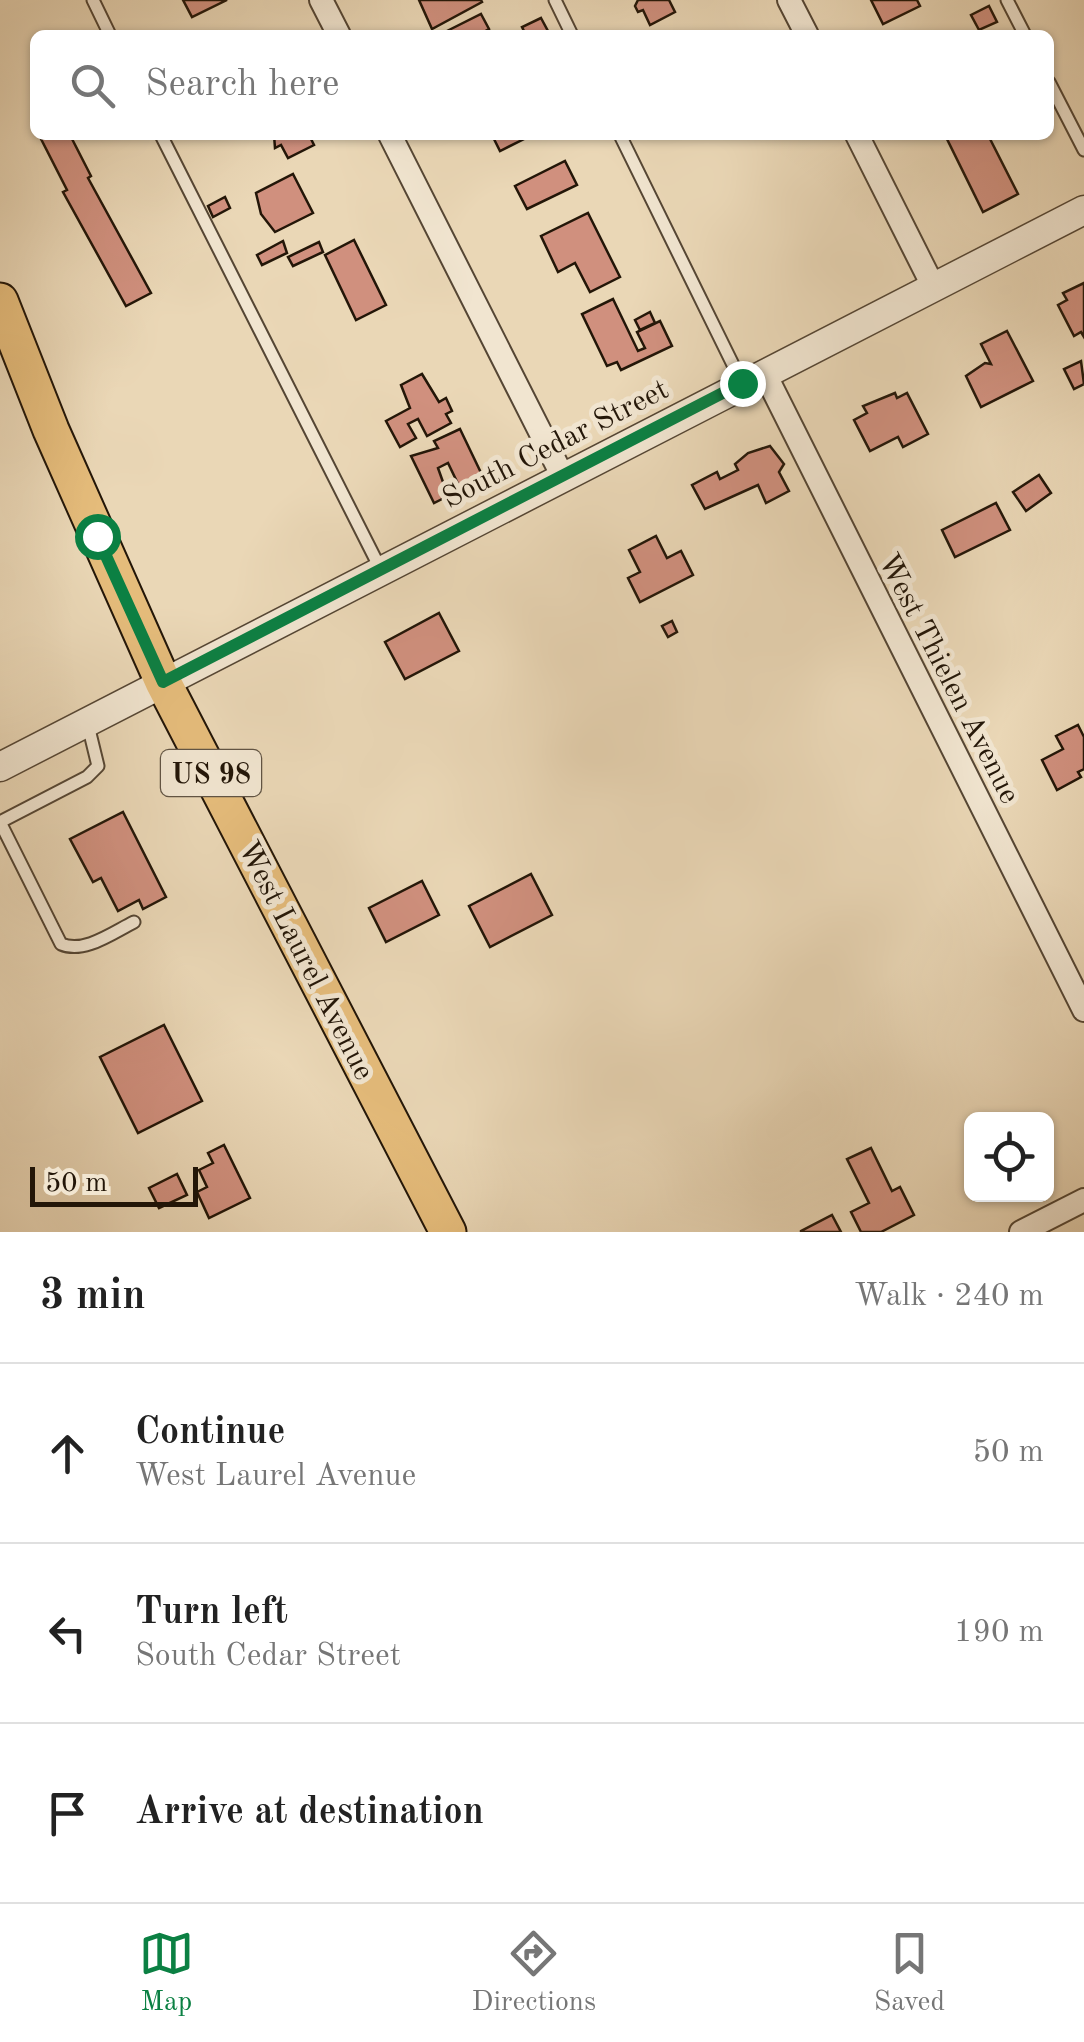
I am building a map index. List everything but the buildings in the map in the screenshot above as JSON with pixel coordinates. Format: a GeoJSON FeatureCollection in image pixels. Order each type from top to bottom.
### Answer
{"type":"FeatureCollection","features":[{"type":"Feature","properties":{"kind":"main road","name":"West Laurel Avenue"},"geometry":{"type":"LineString","coordinates":[[0,302],[50,430],[163,682],[448,1232]]}},
{"type":"Feature","properties":{"kind":"street"},"geometry":{"type":"LineString","coordinates":[[322,0],[337,30]]}},
{"type":"Feature","properties":{"kind":"street"},"geometry":{"type":"LineString","coordinates":[[789,0],[804,30]]}},
{"type":"Feature","properties":{"kind":"street"},"geometry":{"type":"LineString","coordinates":[[393,140],[562,475]]}},
{"type":"Feature","properties":{"kind":"street"},"geometry":{"type":"LineString","coordinates":[[860,140],[933,286]]}},
{"type":"Feature","properties":{"kind":"street","name":"South Cedar Street"},"geometry":{"type":"LineString","coordinates":[[0,767],[380,568],[1084,210]]}},
{"type":"Feature","properties":{"kind":"street","name":"West Thielen Avenue"},"geometry":{"type":"LineString","coordinates":[[753,378],[1084,1010]]}},
{"type":"Feature","properties":{"kind":"street"},"geometry":{"type":"LineString","coordinates":[[1021,1232],[1084,1200]]}},
{"type":"Feature","properties":{"kind":"lane"},"geometry":{"type":"LineString","coordinates":[[92,0],[107,30]]}},
{"type":"Feature","properties":{"kind":"lane"},"geometry":{"type":"LineString","coordinates":[[555,0],[570,30]]}},
{"type":"Feature","properties":{"kind":"lane"},"geometry":{"type":"LineString","coordinates":[[1007,0],[1022,30]]}},
{"type":"Feature","properties":{"kind":"lane"},"geometry":{"type":"LineString","coordinates":[[1054,92],[1084,150]]}},
{"type":"Feature","properties":{"kind":"lane"},"geometry":{"type":"LineString","coordinates":[[164,140],[380,568]]}},
{"type":"Feature","properties":{"kind":"lane"},"geometry":{"type":"LineString","coordinates":[[623,140],[753,378]]}},
{"type":"Feature","properties":{"kind":"lane"},"geometry":{"type":"LineString","coordinates":[[86,722],[98,766],[87,777],[0,822],[61,944],[82,947],[134,922]]}},
{"type":"Feature","properties":{"kind":"route"},"geometry":{"type":"LineString","coordinates":[[97,536],[163,682],[742,383]]}}]}
